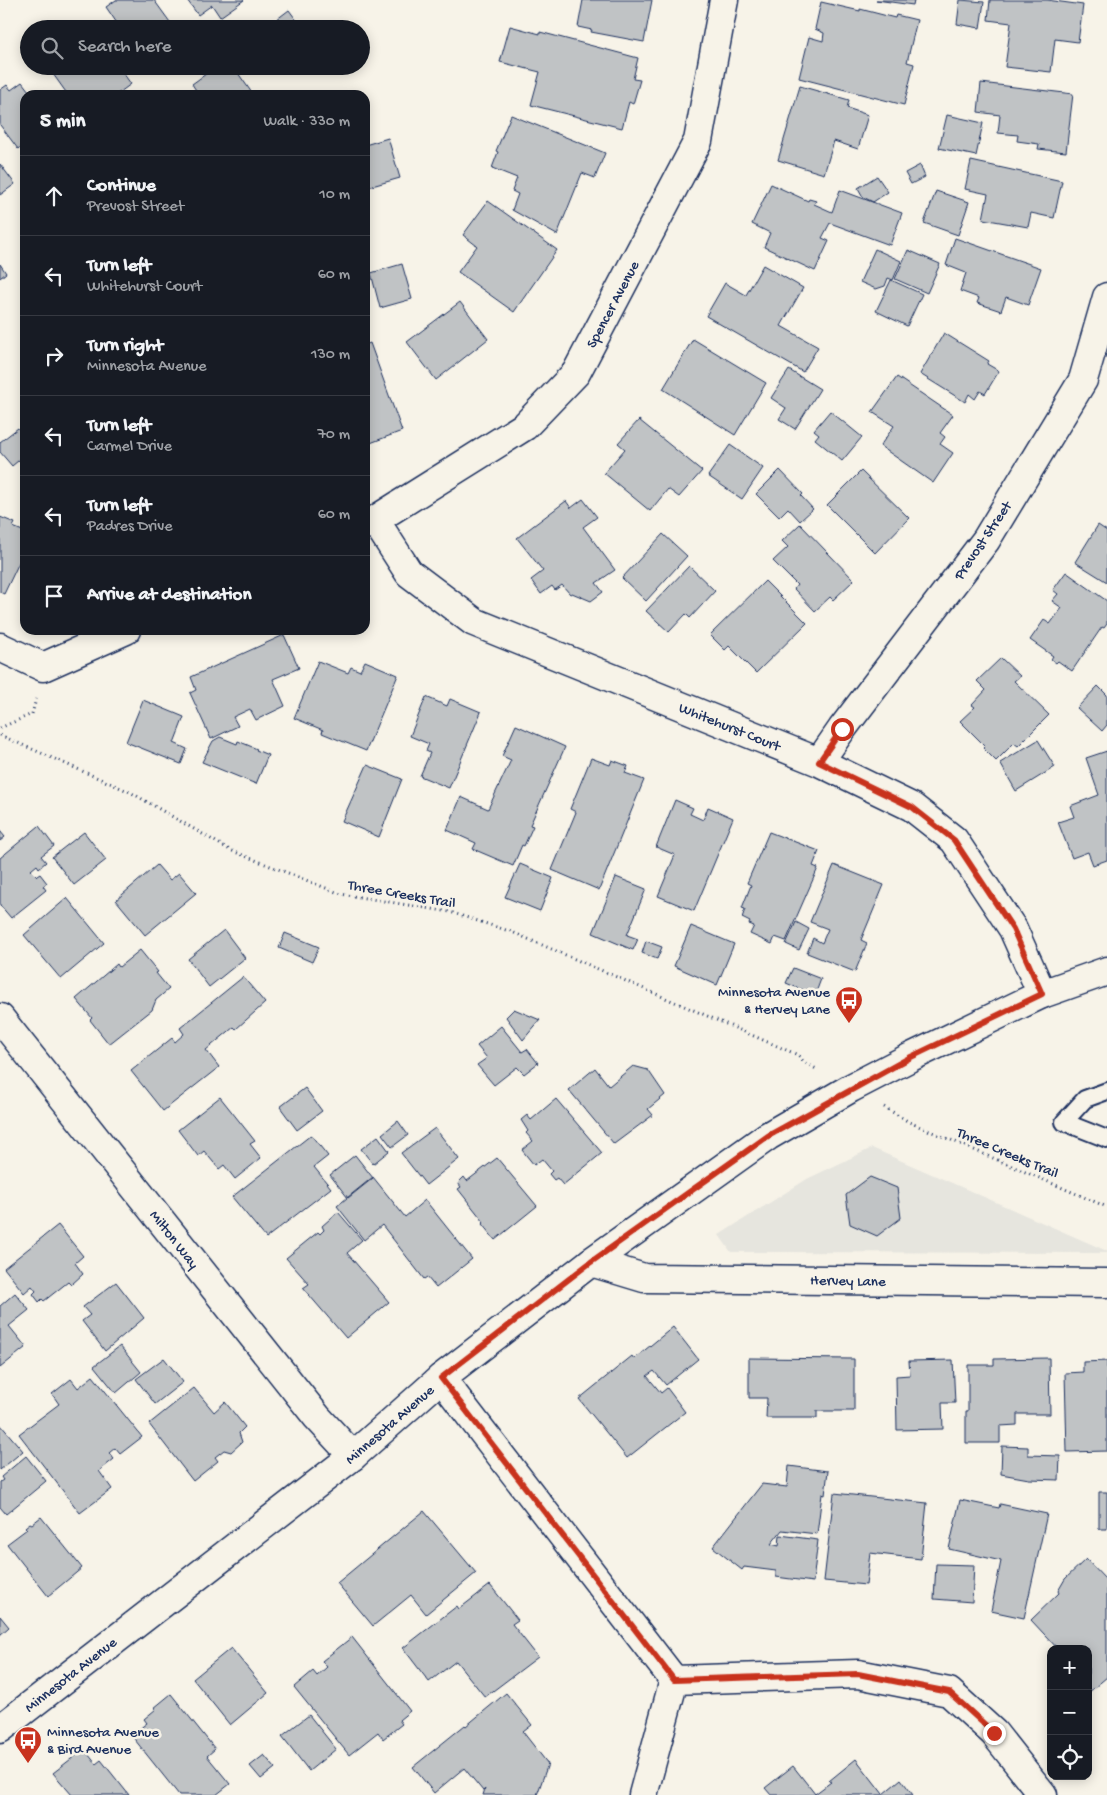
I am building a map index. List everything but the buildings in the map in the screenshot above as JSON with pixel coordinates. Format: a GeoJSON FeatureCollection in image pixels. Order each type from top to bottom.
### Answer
{"type":"FeatureCollection","features":[{"type":"Feature","properties":{"kind":"street","name":"Spencer Avenue"},"geometry":{"type":"LineString","coordinates":[[370,522],[525,426],[576,373],[698,141],[724,0]]}},
{"type":"Feature","properties":{"kind":"street","name":"Prevost Street"},"geometry":{"type":"LineString","coordinates":[[819,762],[986,540],[1083,380],[1107,297]]}},
{"type":"Feature","properties":{"kind":"street","name":"Whitehurst Court"},"geometry":{"type":"LineString","coordinates":[[370,522],[409,573],[474,622],[819,762],[912,807],[954,840],[1013,929],[1042,994]]}},
{"type":"Feature","properties":{"kind":"street"},"geometry":{"type":"LineString","coordinates":[[0,647],[43,667],[115,635]]}},
{"type":"Feature","properties":{"kind":"street","name":"Minnesota Avenue"},"geometry":{"type":"LineString","coordinates":[[0,1729],[12,1713],[353,1456],[441,1378],[591,1262],[768,1136],[911,1057],[1042,994],[1107,971]]}},
{"type":"Feature","properties":{"kind":"street","name":"Milton Way"},"geometry":{"type":"LineString","coordinates":[[0,1018],[317,1417],[353,1456]]}},
{"type":"Feature","properties":{"kind":"street","name":"Hervey Lane"},"geometry":{"type":"LineString","coordinates":[[591,1262],[644,1278],[1107,1283]]}},
{"type":"Feature","properties":{"kind":"street"},"geometry":{"type":"LineString","coordinates":[[441,1378],[674,1680]]}},
{"type":"Feature","properties":{"kind":"street"},"geometry":{"type":"LineString","coordinates":[[674,1680],[858,1674],[949,1692],[994,1733],[1043,1795]]}},
{"type":"Feature","properties":{"kind":"street"},"geometry":{"type":"LineString","coordinates":[[643,1795],[674,1680]]}},
{"type":"Feature","properties":{"kind":"lane"},"geometry":{"type":"LineString","coordinates":[[1107,1091],[1085,1098],[1064,1122],[1107,1139]]}},
{"type":"Feature","properties":{"kind":"path"},"geometry":{"type":"LineString","coordinates":[[0,728],[32,714],[43,667]]}},
{"type":"Feature","properties":{"kind":"path","name":"Three Creeks Trail"},"geometry":{"type":"LineString","coordinates":[[0,735],[130,792],[230,850],[341,894],[450,912],[512,932],[798,1055],[804,1062]]}},
{"type":"Feature","properties":{"kind":"path","name":"Three Creeks Trail"},"geometry":{"type":"LineString","coordinates":[[901,1116],[909,1122],[1107,1207]]}},
{"type":"Feature","properties":{"kind":"shaded area"},"geometry":{"type":"Polygon","coordinates":[[[872,1148],[1107,1251],[1107,1253],[731,1252],[719,1235],[807,1179],[872,1148]]]}},
{"type":"Feature","properties":{"kind":"place","name":"Minnesota Avenue & Hervey Lane"},"geometry":{"type":"Point","coordinates":[849,1024]}},
{"type":"Feature","properties":{"kind":"place","name":"Minnesota Avenue & Bird Avenue"},"geometry":{"type":"Point","coordinates":[28,1764]}},
{"type":"Feature","properties":{"kind":"route"},"geometry":{"type":"LineString","coordinates":[[842,729],[819,762],[912,807],[954,840],[1013,929],[1042,994],[851,1088],[768,1136],[591,1262],[441,1378],[674,1680],[858,1674],[949,1692],[994,1733]]}}]}
